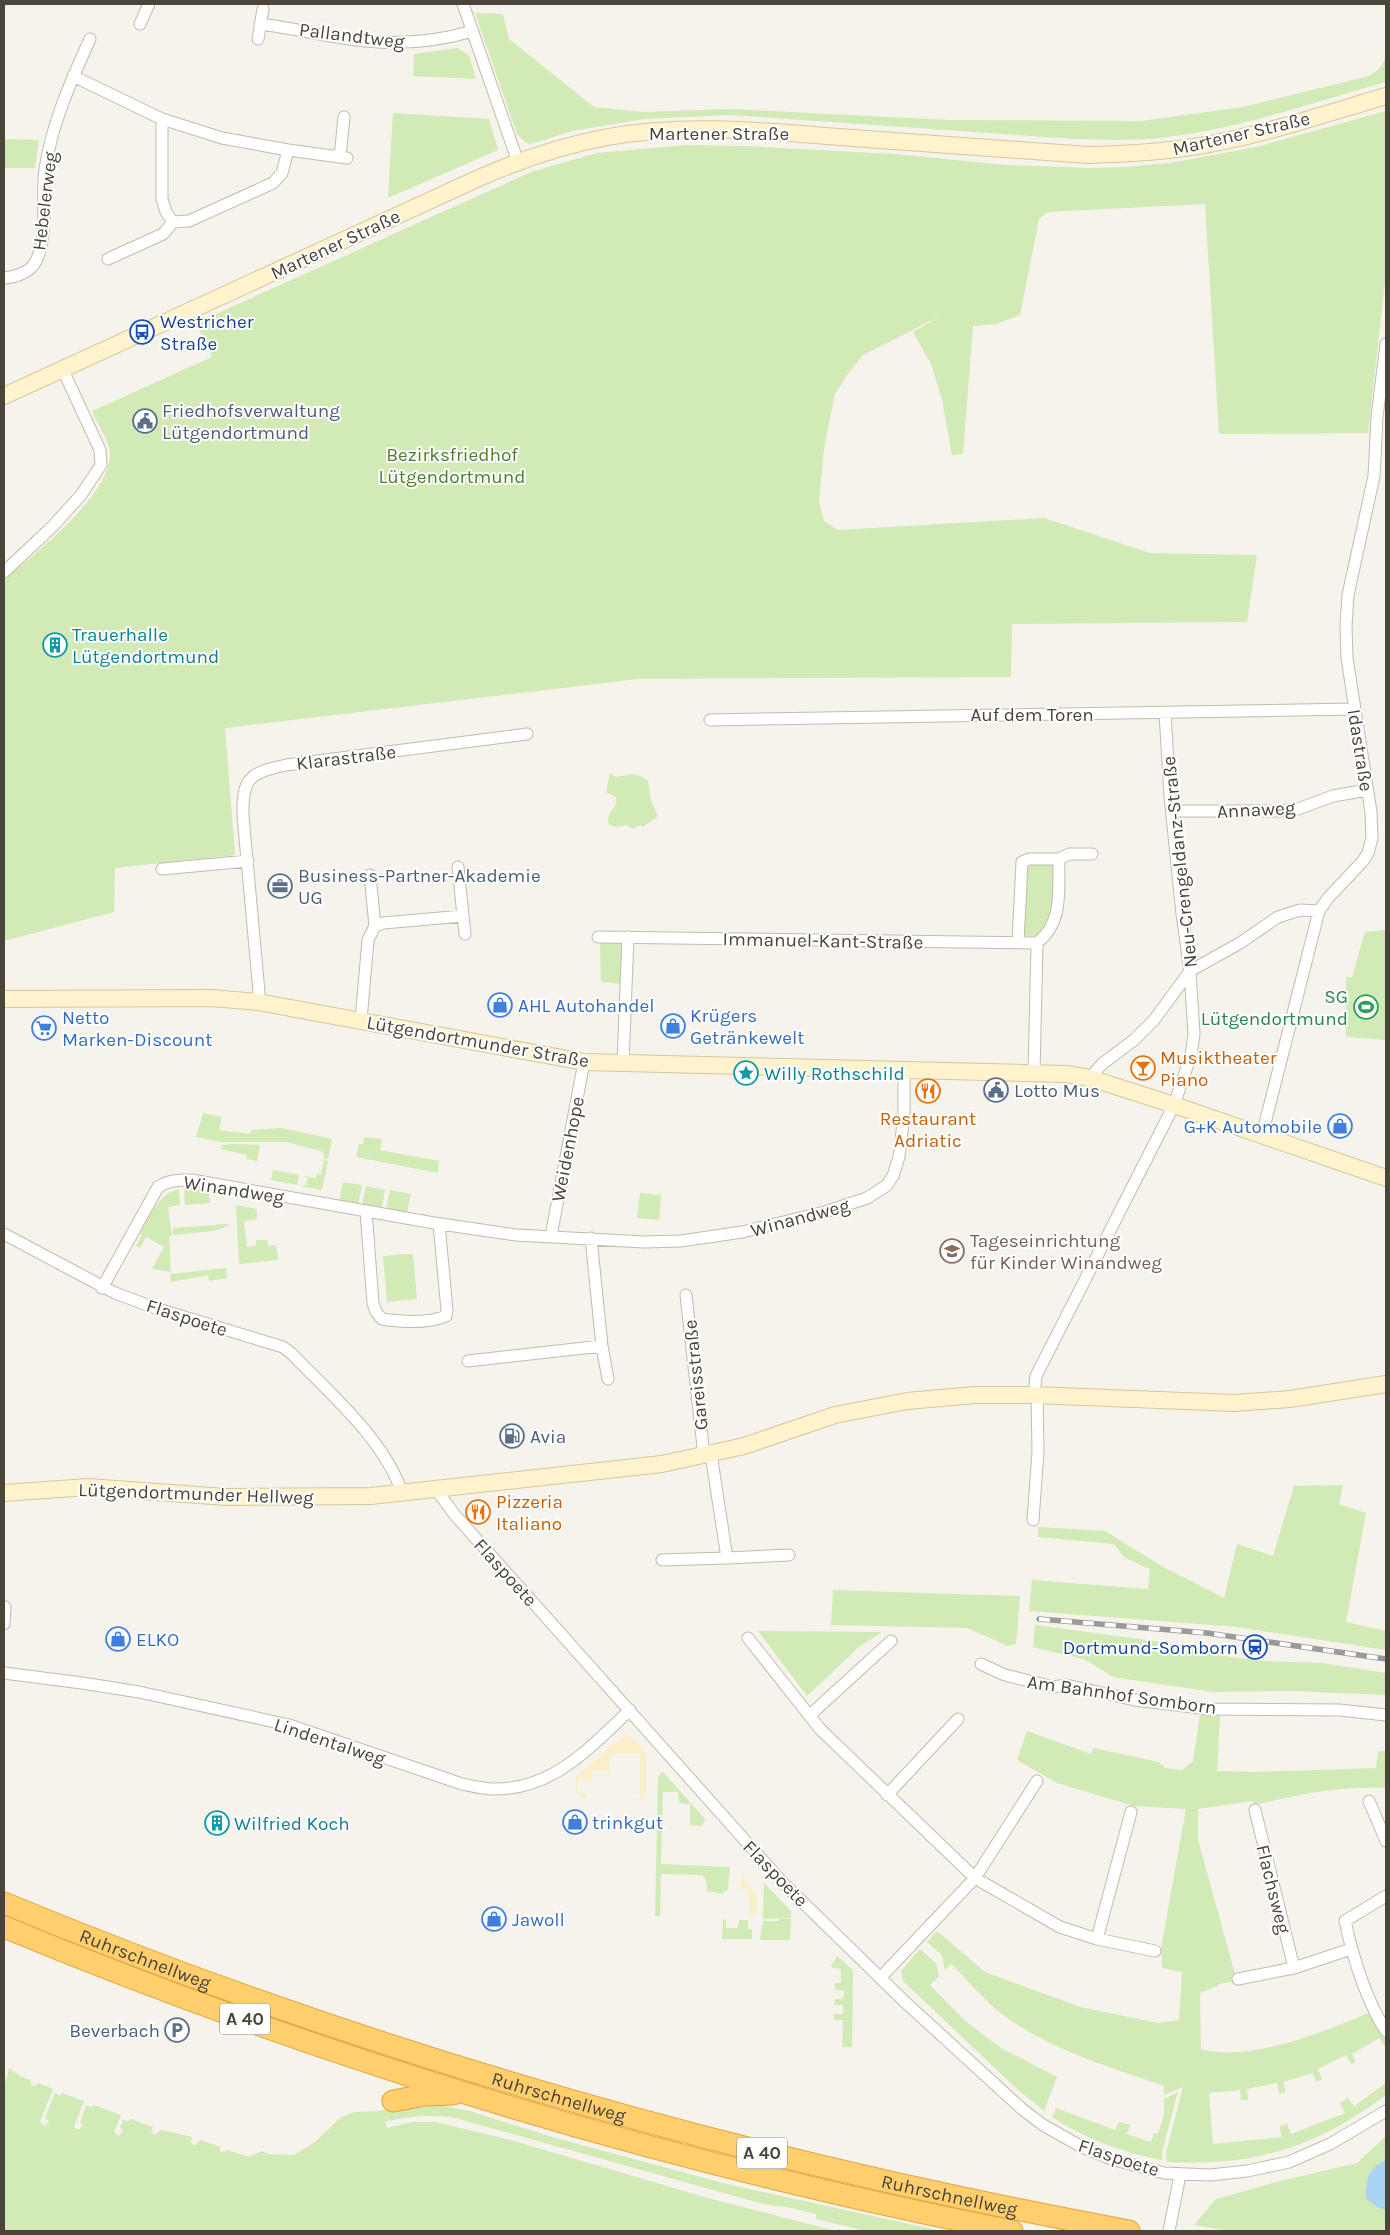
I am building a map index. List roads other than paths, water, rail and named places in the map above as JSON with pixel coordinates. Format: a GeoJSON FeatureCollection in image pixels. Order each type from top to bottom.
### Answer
{"type":"FeatureCollection","features":[{"type":"Feature","properties":{"kind":"highway","name":"Ruhrschnellweg"},"geometry":{"type":"LineString","coordinates":[[4,1903],[150,1961],[277,2007],[507,2082],[670,2129],[826,2168],[977,2202],[1128,2231]]}},
{"type":"Feature","properties":{"kind":"highway","name":"Ruhrschnellweg"},"geometry":{"type":"LineString","coordinates":[[4,1927],[210,2007],[414,2077],[490,2100],[635,2142],[741,2170],[901,2208],[1012,2231]]}},
{"type":"Feature","properties":{"kind":"highway"},"geometry":{"type":"LineString","coordinates":[[393,2101],[438,2094],[464,2094],[490,2100]]}},
{"type":"Feature","properties":{"kind":"street"},"geometry":{"type":"LineString","coordinates":[[140,24],[148,4]]}},
{"type":"Feature","properties":{"kind":"street"},"geometry":{"type":"LineString","coordinates":[[464,4],[518,162]]}},
{"type":"Feature","properties":{"kind":"street"},"geometry":{"type":"LineString","coordinates":[[258,39],[263,9]]}},
{"type":"Feature","properties":{"kind":"street","name":"Pallandtweg"},"geometry":{"type":"LineString","coordinates":[[260,24],[378,42],[414,42],[448,38],[473,31]]}},
{"type":"Feature","properties":{"kind":"street","name":"Hebelerweg"},"geometry":{"type":"LineString","coordinates":[[4,278],[26,272],[38,256],[42,242],[45,170],[49,147],[61,104],[90,39]]}},
{"type":"Feature","properties":{"kind":"street"},"geometry":{"type":"LineString","coordinates":[[74,76],[162,119],[222,138],[288,150],[343,158],[344,117]]}},
{"type":"Feature","properties":{"kind":"street","name":"Martener Straße"},"geometry":{"type":"LineString","coordinates":[[4,396],[518,162],[609,137],[690,129],[761,131],[1088,155],[1124,154],[1169,151],[1210,144],[1386,96]]}},
{"type":"Feature","properties":{"kind":"street"},"geometry":{"type":"LineString","coordinates":[[162,119],[162,200],[166,212],[173,222]]}},
{"type":"Feature","properties":{"kind":"street"},"geometry":{"type":"LineString","coordinates":[[108,259],[162,234],[173,222],[189,221],[273,182],[282,173],[288,150]]}},
{"type":"Feature","properties":{"kind":"street","name":"Idastraße"},"geometry":{"type":"LineString","coordinates":[[1262,1134],[1319,912],[1328,898],[1355,871],[1368,853],[1372,838],[1372,825],[1347,658],[1348,595],[1374,476],[1377,417],[1386,344]]}},
{"type":"Feature","properties":{"kind":"street"},"geometry":{"type":"LineString","coordinates":[[4,572],[52,527],[81,495],[101,465],[100,450],[62,368]]}},
{"type":"Feature","properties":{"kind":"street","name":"Auf dem Toren"},"geometry":{"type":"LineString","coordinates":[[710,720],[797,717],[1354,709]]}},
{"type":"Feature","properties":{"kind":"street","name":"Neu-Crengeldanz-Straße"},"geometry":{"type":"LineString","coordinates":[[1036,1395],[1036,1376],[1174,1105],[1192,1055],[1194,1034],[1190,971],[1182,914],[1172,812],[1165,713]]}},
{"type":"Feature","properties":{"kind":"street","name":"Klarastraße"},"geometry":{"type":"LineString","coordinates":[[258,1002],[259,992],[243,796],[249,780],[259,772],[286,765],[527,734]]}},
{"type":"Feature","properties":{"kind":"street","name":"Annaweg"},"geometry":{"type":"LineString","coordinates":[[1172,812],[1279,811],[1298,809],[1333,796],[1367,790]]}},
{"type":"Feature","properties":{"kind":"street"},"geometry":{"type":"LineString","coordinates":[[1018,942],[1022,862],[1029,859],[1059,859],[1069,854],[1092,854]]}},
{"type":"Feature","properties":{"kind":"street"},"geometry":{"type":"LineString","coordinates":[[1034,1073],[1037,943],[1052,928],[1057,917],[1059,859]]}},
{"type":"Feature","properties":{"kind":"street"},"geometry":{"type":"LineString","coordinates":[[162,869],[248,861]]}},
{"type":"Feature","properties":{"kind":"street"},"geometry":{"type":"LineString","coordinates":[[458,867],[464,934]]}},
{"type":"Feature","properties":{"kind":"street"},"geometry":{"type":"LineString","coordinates":[[370,875],[375,926]]}},
{"type":"Feature","properties":{"kind":"street"},"geometry":{"type":"LineString","coordinates":[[1090,1078],[1102,1064],[1145,1030],[1166,1006],[1190,971],[1240,943],[1278,916],[1300,910],[1319,912]]}},
{"type":"Feature","properties":{"kind":"street"},"geometry":{"type":"LineString","coordinates":[[362,1020],[368,940],[370,932],[375,926],[383,923],[463,916]]}},
{"type":"Feature","properties":{"kind":"street","name":"Immanuel-Kant-Straße"},"geometry":{"type":"LineString","coordinates":[[598,937],[1037,943]]}},
{"type":"Feature","properties":{"kind":"street"},"geometry":{"type":"LineString","coordinates":[[623,1062],[628,937]]}},
{"type":"Feature","properties":{"kind":"street","name":"Lütgendortmunder Straße"},"geometry":{"type":"LineString","coordinates":[[4,999],[211,998],[258,1002],[584,1062],[1066,1074],[1090,1078],[1174,1105],[1386,1178]]}},
{"type":"Feature","properties":{"kind":"street"},"geometry":{"type":"LineString","coordinates":[[1166,1006],[1178,1000],[1183,1001],[1192,1010]]}},
{"type":"Feature","properties":{"kind":"street","name":"Weidenhope"},"geometry":{"type":"LineString","coordinates":[[551,1236],[584,1062]]}},
{"type":"Feature","properties":{"kind":"street","name":"Winandweg"},"geometry":{"type":"LineString","coordinates":[[102,1288],[158,1187],[166,1182],[192,1180],[439,1224],[516,1235],[644,1242],[681,1240],[742,1232],[825,1212],[872,1195],[886,1186],[896,1167],[904,1114],[904,1070]]}},
{"type":"Feature","properties":{"kind":"street"},"geometry":{"type":"LineString","coordinates":[[366,1211],[373,1303],[376,1312],[382,1319],[400,1322],[439,1319],[446,1316],[439,1224]]}},
{"type":"Feature","properties":{"kind":"street","name":"Flaspoete"},"geometry":{"type":"LineString","coordinates":[[4,1234],[102,1288],[158,1309],[283,1347],[292,1354],[375,1443],[388,1459],[402,1493]]}},
{"type":"Feature","properties":{"kind":"street"},"geometry":{"type":"LineString","coordinates":[[591,1238],[602,1346],[608,1379]]}},
{"type":"Feature","properties":{"kind":"street","name":"Gareisstraße"},"geometry":{"type":"LineString","coordinates":[[686,1295],[708,1455],[728,1558]]}},
{"type":"Feature","properties":{"kind":"street"},"geometry":{"type":"LineString","coordinates":[[468,1361],[602,1346]]}},
{"type":"Feature","properties":{"kind":"street","name":"Lütgendortmunder Hellweg"},"geometry":{"type":"LineString","coordinates":[[4,1493],[88,1487],[226,1497],[323,1497],[402,1493],[634,1468],[708,1455],[768,1438],[835,1415],[880,1404],[933,1398],[1036,1395],[1242,1403],[1290,1399],[1386,1384]]}},
{"type":"Feature","properties":{"kind":"street"},"geometry":{"type":"LineString","coordinates":[[1033,1520],[1038,1452],[1036,1395]]}},
{"type":"Feature","properties":{"kind":"street","name":"Flaspoete"},"geometry":{"type":"LineString","coordinates":[[436,1489],[454,1514],[783,1883],[881,1977],[900,1998],[1002,2091],[1043,2125],[1076,2144],[1111,2159],[1164,2173],[1211,2175],[1247,2171],[1289,2162],[1330,2144],[1386,2111]]}},
{"type":"Feature","properties":{"kind":"street"},"geometry":{"type":"LineString","coordinates":[[662,1560],[789,1555]]}},
{"type":"Feature","properties":{"kind":"street"},"geometry":{"type":"LineString","coordinates":[[4,1624],[5,1607]]}},
{"type":"Feature","properties":{"kind":"street"},"geometry":{"type":"LineString","coordinates":[[748,1638],[820,1729],[975,1878],[1060,1927],[1097,1939],[1155,1951]]}},
{"type":"Feature","properties":{"kind":"street"},"geometry":{"type":"LineString","coordinates":[[810,1715],[891,1641]]}},
{"type":"Feature","properties":{"kind":"street","name":"Am Bahnhof Somborn"},"geometry":{"type":"LineString","coordinates":[[981,1664],[1004,1675],[1053,1687],[1066,1685],[1135,1700],[1209,1709],[1339,1710],[1386,1716]]}},
{"type":"Feature","properties":{"kind":"street","name":"Lindentalweg"},"geometry":{"type":"LineString","coordinates":[[4,1673],[139,1692],[278,1723],[462,1784],[491,1790],[516,1788],[553,1776],[570,1764],[630,1710]]}},
{"type":"Feature","properties":{"kind":"street"},"geometry":{"type":"LineString","coordinates":[[887,1795],[958,1719]]}},
{"type":"Feature","properties":{"kind":"street"},"geometry":{"type":"LineString","coordinates":[[881,1977],[975,1878],[1037,1781]]}},
{"type":"Feature","properties":{"kind":"street"},"geometry":{"type":"LineString","coordinates":[[1369,1801],[1386,1841]]}},
{"type":"Feature","properties":{"kind":"street","name":"Flachsweg"},"geometry":{"type":"LineString","coordinates":[[1255,1810],[1294,1968]]}},
{"type":"Feature","properties":{"kind":"street"},"geometry":{"type":"LineString","coordinates":[[1097,1939],[1131,1812]]}},
{"type":"Feature","properties":{"kind":"street"},"geometry":{"type":"LineString","coordinates":[[1386,1896],[1345,1921],[1351,1949],[1386,2031]]}},
{"type":"Feature","properties":{"kind":"street"},"geometry":{"type":"LineString","coordinates":[[1238,1979],[1294,1968],[1351,1949]]}},
{"type":"Feature","properties":{"kind":"street"},"geometry":{"type":"LineString","coordinates":[[1169,2231],[1180,2175]]}},
{"type":"Feature","properties":{"kind":"water"},"geometry":{"type":"Polygon","coordinates":[[[1386,2160],[1386,2210],[1379,2208],[1366,2199],[1366,2192],[1367,2181],[1371,2171],[1386,2160]]]}},
{"type":"Feature","properties":{"kind":"railway"},"geometry":{"type":"LineString","coordinates":[[1039,1619],[1207,1633],[1386,1659]]}},
{"type":"Feature","properties":{"kind":"place","name":"Westricher Straße"},"geometry":{"type":"Point","coordinates":[142,332]}},
{"type":"Feature","properties":{"kind":"place","name":"Friedhofsverwaltung Lütgendortmund"},"geometry":{"type":"Point","coordinates":[145,421]}},
{"type":"Feature","properties":{"kind":"place","name":"Trauerhalle Lütgendortmund"},"geometry":{"type":"Point","coordinates":[55,645]}},
{"type":"Feature","properties":{"kind":"place","name":"Business-Partner-Akademie UG"},"geometry":{"type":"Point","coordinates":[280,886]}},
{"type":"Feature","properties":{"kind":"place","name":"AHL Autohandel"},"geometry":{"type":"Point","coordinates":[500,1005]}},
{"type":"Feature","properties":{"kind":"place","name":"SG Lütgendortmund"},"geometry":{"type":"Point","coordinates":[1366,1007]}},
{"type":"Feature","properties":{"kind":"place","name":"Krügers Getränkewelt"},"geometry":{"type":"Point","coordinates":[673,1026]}},
{"type":"Feature","properties":{"kind":"place","name":"Netto Marken-Discount"},"geometry":{"type":"Point","coordinates":[44,1028]}},
{"type":"Feature","properties":{"kind":"place","name":"Musiktheater Piano"},"geometry":{"type":"Point","coordinates":[1143,1068]}},
{"type":"Feature","properties":{"kind":"place","name":"Willy Rothschild"},"geometry":{"type":"Point","coordinates":[746,1073]}},
{"type":"Feature","properties":{"kind":"place","name":"Lotto Mus"},"geometry":{"type":"Point","coordinates":[996,1090]}},
{"type":"Feature","properties":{"kind":"place","name":"Restaurant Adriatic"},"geometry":{"type":"Point","coordinates":[928,1091]}},
{"type":"Feature","properties":{"kind":"place","name":"G+K Automobile"},"geometry":{"type":"Point","coordinates":[1340,1126]}},
{"type":"Feature","properties":{"kind":"place","name":"Tageseinrichtung für Kinder Winandweg"},"geometry":{"type":"Point","coordinates":[952,1251]}},
{"type":"Feature","properties":{"kind":"place","name":"Avia"},"geometry":{"type":"Point","coordinates":[512,1436]}},
{"type":"Feature","properties":{"kind":"place","name":"Pizzeria Italiano"},"geometry":{"type":"Point","coordinates":[478,1512]}},
{"type":"Feature","properties":{"kind":"place","name":"ELKO"},"geometry":{"type":"Point","coordinates":[118,1639]}},
{"type":"Feature","properties":{"kind":"place","name":"Dortmund-Somborn"},"geometry":{"type":"Point","coordinates":[1255,1647]}},
{"type":"Feature","properties":{"kind":"place","name":"trinkgut"},"geometry":{"type":"Point","coordinates":[575,1822]}},
{"type":"Feature","properties":{"kind":"place","name":"Wilfried Koch"},"geometry":{"type":"Point","coordinates":[217,1823]}},
{"type":"Feature","properties":{"kind":"place","name":"Jawoll"},"geometry":{"type":"Point","coordinates":[494,1919]}},
{"type":"Feature","properties":{"kind":"place","name":"Beverbach"},"geometry":{"type":"Point","coordinates":[177,2030]}},
{"type":"Feature","properties":{"kind":"park label","name":"Bezirksfriedhof Lütgendortmund"},"geometry":{"type":"Point","coordinates":[452,465]}}]}
